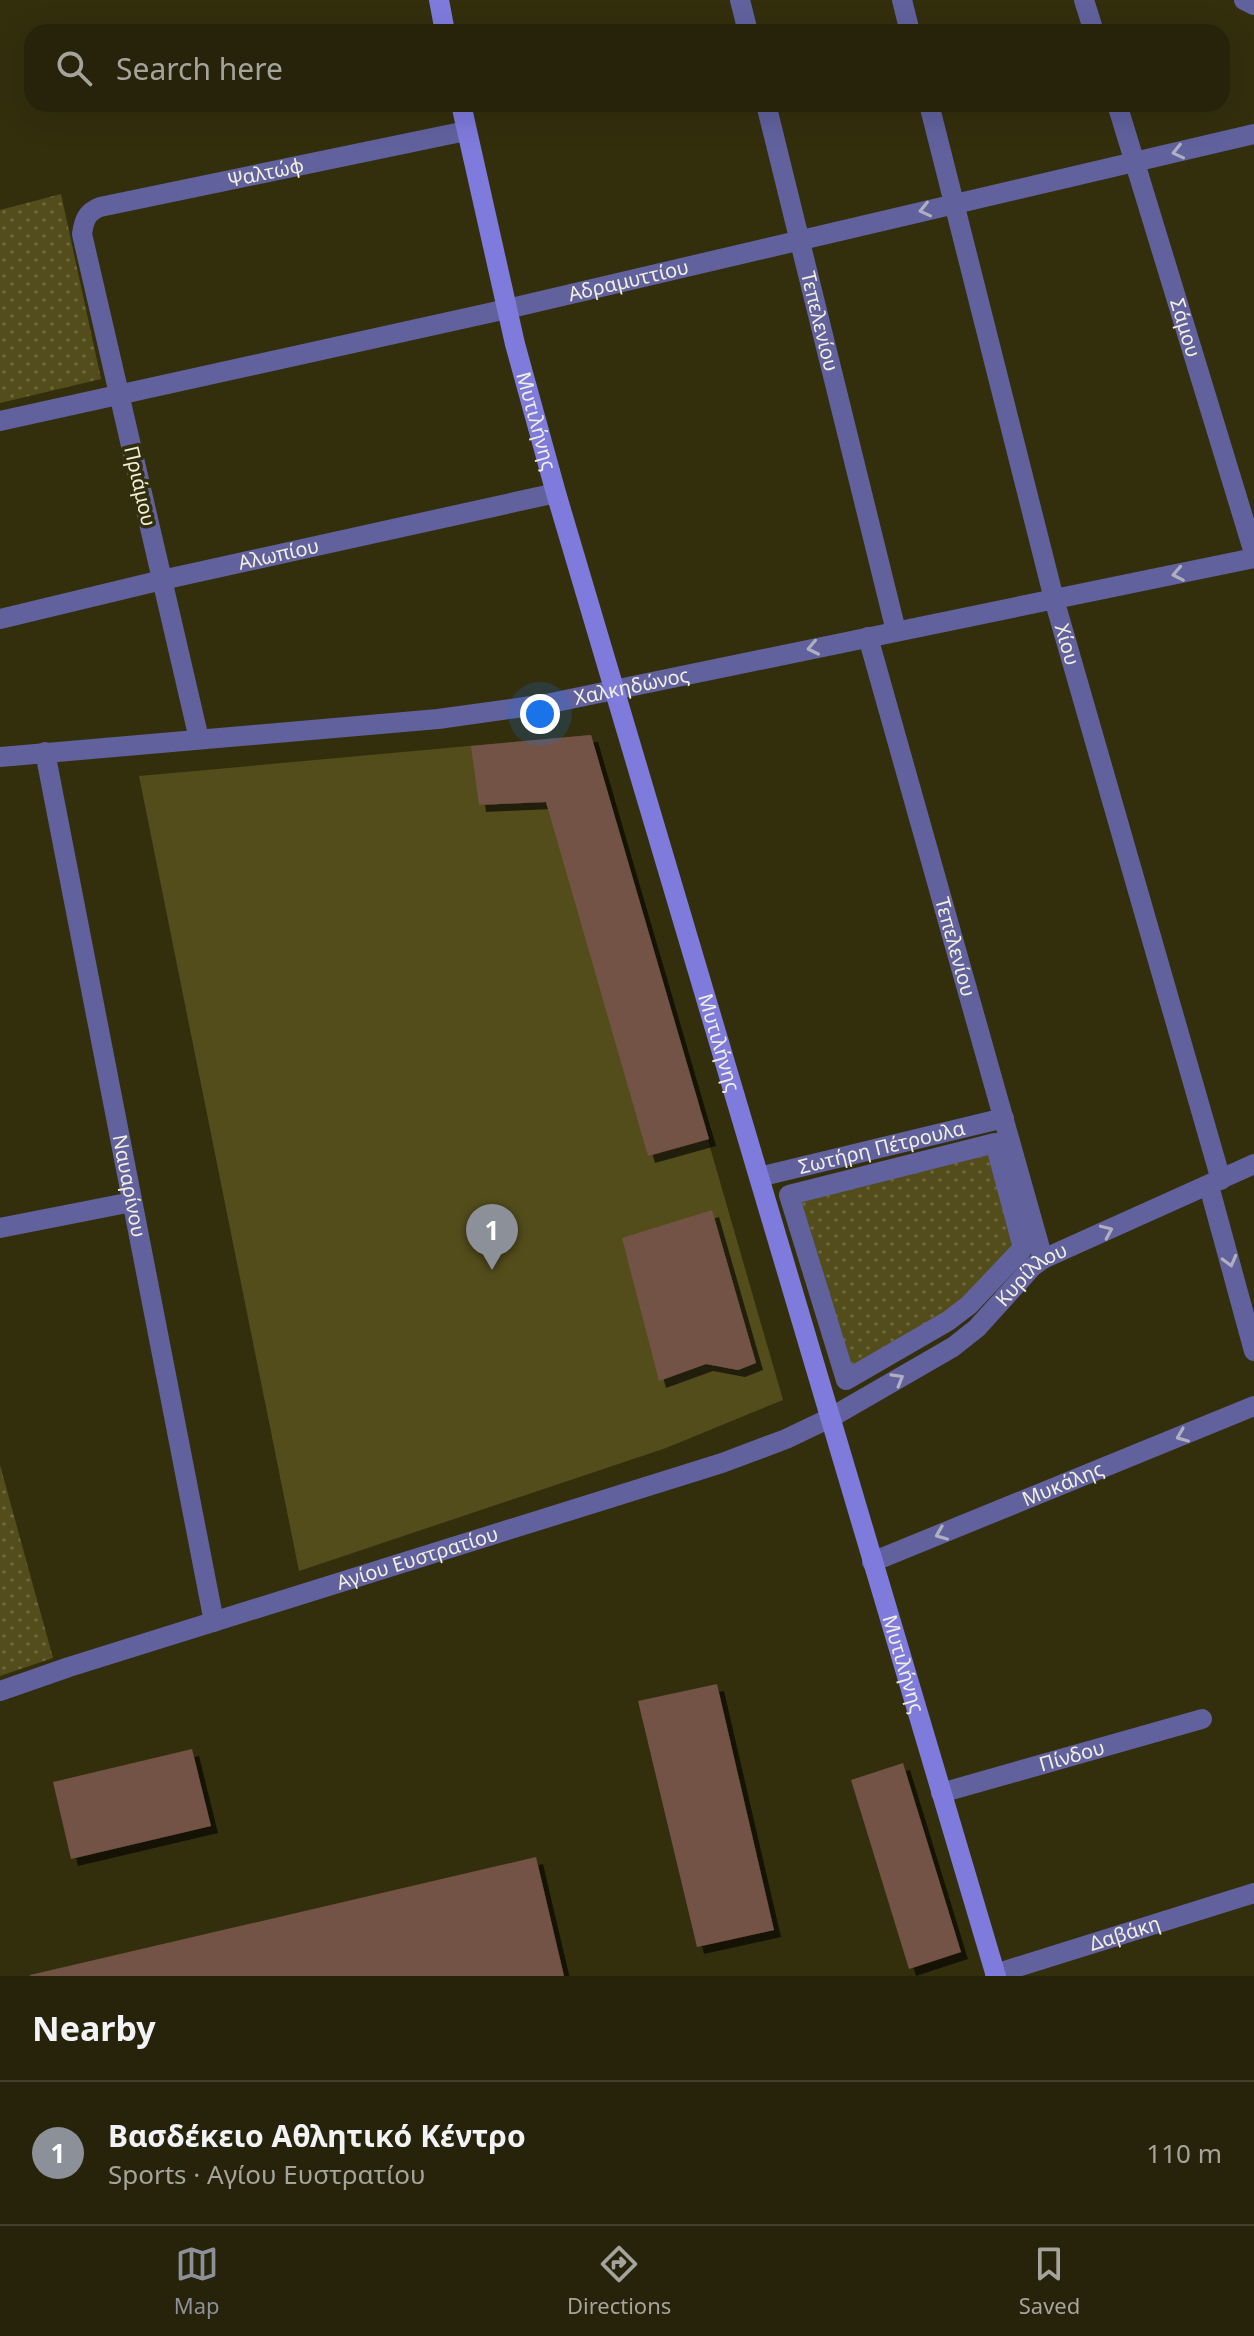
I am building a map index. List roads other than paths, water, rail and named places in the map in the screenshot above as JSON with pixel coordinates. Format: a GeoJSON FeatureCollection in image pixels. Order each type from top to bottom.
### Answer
{"type":"FeatureCollection","features":[{"type":"Feature","properties":{"kind":"street"},"geometry":{"type":"LineString","coordinates":[[439,0],[444,24]]}},
{"type":"Feature","properties":{"kind":"street"},"geometry":{"type":"LineString","coordinates":[[740,0],[746,24]]}},
{"type":"Feature","properties":{"kind":"street"},"geometry":{"type":"LineString","coordinates":[[902,0],[908,24]]}},
{"type":"Feature","properties":{"kind":"street"},"geometry":{"type":"LineString","coordinates":[[1084,0],[1092,24]]}},
{"type":"Feature","properties":{"kind":"street"},"geometry":{"type":"LineString","coordinates":[[1244,0],[1254,5]]}},
{"type":"Feature","properties":{"kind":"street","name":"Μυτιλήνης"},"geometry":{"type":"LineString","coordinates":[[462,112],[507,309],[556,493],[996,1975]]}},
{"type":"Feature","properties":{"kind":"street","name":"Τεπελενίου"},"geometry":{"type":"LineString","coordinates":[[768,112],[896,631]]}},
{"type":"Feature","properties":{"kind":"street","name":"Χίου"},"geometry":{"type":"LineString","coordinates":[[931,112],[1054,599],[1215,1183],[1254,1351]]}},
{"type":"Feature","properties":{"kind":"street","name":"Σάμου"},"geometry":{"type":"LineString","coordinates":[[1119,112],[1254,555]]}},
{"type":"Feature","properties":{"kind":"street","name":"Ψαλτώφ"},"geometry":{"type":"LineString","coordinates":[[82,234],[88,214],[100,207],[466,131]]}},
{"type":"Feature","properties":{"kind":"street","name":"Αδραμυττίου"},"geometry":{"type":"LineString","coordinates":[[0,421],[507,309],[1254,134]]}},
{"type":"Feature","properties":{"kind":"street","name":"Πριάμου"},"geometry":{"type":"LineString","coordinates":[[82,234],[199,739]]}},
{"type":"Feature","properties":{"kind":"street","name":"Αλωπίου"},"geometry":{"type":"LineString","coordinates":[[0,619],[556,493]]}},
{"type":"Feature","properties":{"kind":"street","name":"Χαλκηδώνος"},"geometry":{"type":"LineString","coordinates":[[0,757],[438,719],[537,706],[1254,555]]}},
{"type":"Feature","properties":{"kind":"street","name":"Τεπελενίου"},"geometry":{"type":"LineString","coordinates":[[868,637],[1043,1259]]}},
{"type":"Feature","properties":{"kind":"street","name":"Ναυαρίνου"},"geometry":{"type":"LineString","coordinates":[[45,752],[214,1622]]}},
{"type":"Feature","properties":{"kind":"street","name":"Σωτήρη Πέτρουλα"},"geometry":{"type":"LineString","coordinates":[[759,1177],[1004,1118]]}},
{"type":"Feature","properties":{"kind":"street"},"geometry":{"type":"LineString","coordinates":[[995,1143],[1023,1248],[969,1305],[948,1321],[846,1380],[789,1195],[995,1143]]}},
{"type":"Feature","properties":{"kind":"street","name":"Κυρίλλου"},"geometry":{"type":"LineString","coordinates":[[830,1418],[953,1347],[977,1328],[1032,1267],[1043,1259],[1254,1164]]}},
{"type":"Feature","properties":{"kind":"street"},"geometry":{"type":"LineString","coordinates":[[0,1228],[132,1202]]}},
{"type":"Feature","properties":{"kind":"street","name":"Μυκάλης"},"geometry":{"type":"LineString","coordinates":[[872,1562],[1254,1406]]}},
{"type":"Feature","properties":{"kind":"street","name":"Αγίου Ευστρατίου"},"geometry":{"type":"LineString","coordinates":[[0,1691],[722,1463],[774,1444],[830,1418]]}},
{"type":"Feature","properties":{"kind":"street","name":"Πίνδου"},"geometry":{"type":"LineString","coordinates":[[941,1793],[1202,1719]]}},
{"type":"Feature","properties":{"kind":"street","name":"Δαβάκη"},"geometry":{"type":"LineString","coordinates":[[996,1975],[1254,1893]]}},
{"type":"Feature","properties":{"kind":"place","name":"Βασδέκειο Αθλητικό Κέντρο"},"geometry":{"type":"Point","coordinates":[492,1270]}}]}
